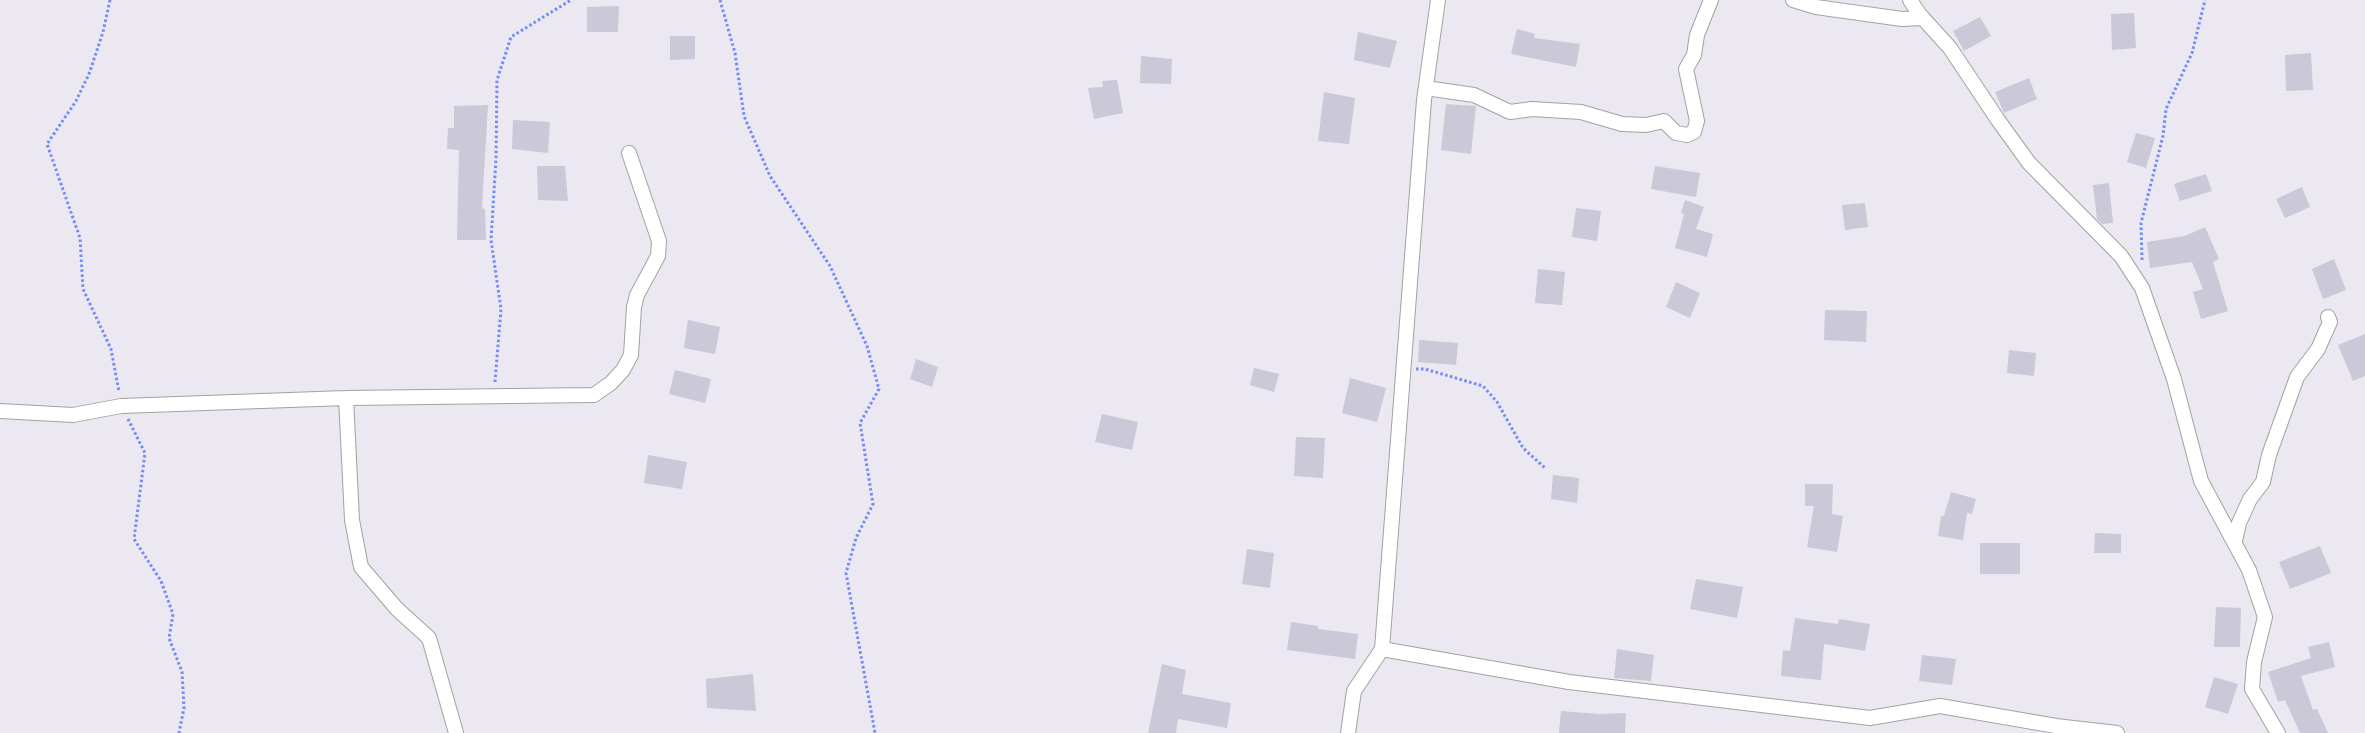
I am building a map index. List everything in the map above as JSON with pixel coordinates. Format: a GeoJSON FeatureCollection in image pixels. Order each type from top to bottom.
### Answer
{"type":"FeatureCollection","features":[{"type":"Feature","properties":{"kind":"street"},"geometry":{"type":"LineString","coordinates":[[1348,733],[1354,691],[1382,649],[1426,88],[1438,0]]}},
{"type":"Feature","properties":{"kind":"street"},"geometry":{"type":"LineString","coordinates":[[1426,88],[1474,95],[1510,112],[1532,109],[1581,112],[1622,124],[1646,125],[1664,121],[1676,133],[1687,134],[1694,132],[1697,121],[1686,69],[1694,54],[1698,36],[1711,0]]}},
{"type":"Feature","properties":{"kind":"street"},"geometry":{"type":"LineString","coordinates":[[1793,0],[1816,7],[1902,19],[1923,18]]}},
{"type":"Feature","properties":{"kind":"street"},"geometry":{"type":"LineString","coordinates":[[1910,0],[1923,18],[1950,48],[2029,163],[2121,256],[2142,288],[2174,379],[2201,480],[2249,570],[2265,617],[2254,662],[2252,689],[2278,733]]}},
{"type":"Feature","properties":{"kind":"street"},"geometry":{"type":"LineString","coordinates":[[0,411],[73,415],[121,406],[346,398],[594,395],[611,384],[623,370],[630,355],[635,301],[658,256],[659,241],[629,153]]}},
{"type":"Feature","properties":{"kind":"street"},"geometry":{"type":"LineString","coordinates":[[2235,541],[2239,523],[2250,499],[2263,482],[2269,455],[2297,377],[2318,349],[2330,322],[2328,317]]}},
{"type":"Feature","properties":{"kind":"street"},"geometry":{"type":"LineString","coordinates":[[346,398],[352,520],[361,567],[397,609],[429,638],[456,733]]}},
{"type":"Feature","properties":{"kind":"street"},"geometry":{"type":"LineString","coordinates":[[1382,649],[1569,682],[1773,707],[1870,718],[1940,706],[2056,726],[2117,733]]}},
{"type":"Feature","properties":{"kind":"path"},"geometry":{"type":"LineString","coordinates":[[110,0],[103,32],[89,74],[76,101],[47,144],[80,238],[84,289],[111,349],[121,406],[145,453],[134,539],[162,581],[173,614],[169,638],[182,672],[184,708],[179,733]]}},
{"type":"Feature","properties":{"kind":"path"},"geometry":{"type":"LineString","coordinates":[[493,397],[501,310],[491,240],[496,159],[497,80],[512,37],[571,0]]}},
{"type":"Feature","properties":{"kind":"path"},"geometry":{"type":"LineString","coordinates":[[720,0],[735,53],[744,116],[770,176],[830,266],[867,346],[879,389],[860,423],[873,504],[856,538],[846,572],[875,733]]}},
{"type":"Feature","properties":{"kind":"path"},"geometry":{"type":"LineString","coordinates":[[2142,288],[2141,223],[2163,136],[2166,109],[2192,53],[2205,0]]}},
{"type":"Feature","properties":{"kind":"path"},"geometry":{"type":"LineString","coordinates":[[1403,370],[1425,369],[1483,386],[1497,402],[1523,448],[1545,468]]}},
{"type":"Feature","properties":{"kind":"building"},"geometry":{"type":"Polygon","coordinates":[[[619,6],[618,32],[587,32],[587,7],[619,6]]]}},
{"type":"Feature","properties":{"kind":"building"},"geometry":{"type":"Polygon","coordinates":[[[2134,13],[2136,48],[2112,50],[2111,14],[2134,13]]]}},
{"type":"Feature","properties":{"kind":"building"},"geometry":{"type":"Polygon","coordinates":[[[1980,17],[1991,36],[1964,51],[1953,31],[1980,17]]]}},
{"type":"Feature","properties":{"kind":"building"},"geometry":{"type":"Polygon","coordinates":[[[1517,29],[1535,34],[1534,38],[1580,44],[1576,67],[1511,54],[1517,29]]]}},
{"type":"Feature","properties":{"kind":"building"},"geometry":{"type":"Polygon","coordinates":[[[1358,32],[1397,41],[1390,68],[1354,60],[1358,32]]]}},
{"type":"Feature","properties":{"kind":"building"},"geometry":{"type":"Polygon","coordinates":[[[670,36],[695,36],[695,59],[670,60],[670,36]]]}},
{"type":"Feature","properties":{"kind":"building"},"geometry":{"type":"Polygon","coordinates":[[[2311,53],[2313,90],[2286,91],[2285,55],[2311,53]]]}},
{"type":"Feature","properties":{"kind":"building"},"geometry":{"type":"Polygon","coordinates":[[[1141,56],[1172,59],[1171,84],[1140,83],[1141,56]]]}},
{"type":"Feature","properties":{"kind":"building"},"geometry":{"type":"Polygon","coordinates":[[[2029,78],[2037,99],[2004,113],[1995,92],[2029,78]]]}},
{"type":"Feature","properties":{"kind":"building"},"geometry":{"type":"Polygon","coordinates":[[[1117,80],[1123,113],[1094,119],[1088,88],[1103,87],[1102,81],[1117,80]]]}},
{"type":"Feature","properties":{"kind":"building"},"geometry":{"type":"Polygon","coordinates":[[[1324,92],[1355,98],[1349,144],[1318,141],[1324,92]]]}},
{"type":"Feature","properties":{"kind":"building"},"geometry":{"type":"Polygon","coordinates":[[[1446,104],[1476,106],[1471,154],[1441,150],[1446,104]]]}},
{"type":"Feature","properties":{"kind":"building"},"geometry":{"type":"Polygon","coordinates":[[[488,105],[482,208],[485,209],[486,240],[457,240],[459,150],[447,149],[448,128],[454,128],[454,106],[488,105]]]}},
{"type":"Feature","properties":{"kind":"building"},"geometry":{"type":"Polygon","coordinates":[[[513,120],[550,122],[548,153],[512,149],[513,120]]]}},
{"type":"Feature","properties":{"kind":"building"},"geometry":{"type":"Polygon","coordinates":[[[2136,133],[2155,138],[2146,168],[2127,162],[2136,133]]]}},
{"type":"Feature","properties":{"kind":"building"},"geometry":{"type":"Polygon","coordinates":[[[537,166],[565,166],[568,201],[538,200],[537,166]]]}},
{"type":"Feature","properties":{"kind":"building"},"geometry":{"type":"Polygon","coordinates":[[[1655,166],[1700,173],[1696,197],[1651,189],[1655,166]]]}},
{"type":"Feature","properties":{"kind":"building"},"geometry":{"type":"Polygon","coordinates":[[[2206,174],[2212,191],[2180,201],[2174,184],[2206,174]]]}},
{"type":"Feature","properties":{"kind":"building"},"geometry":{"type":"Polygon","coordinates":[[[2109,183],[2113,223],[2102,224],[2097,219],[2093,185],[2109,183]]]}},
{"type":"Feature","properties":{"kind":"building"},"geometry":{"type":"Polygon","coordinates":[[[2302,187],[2310,207],[2285,218],[2276,199],[2302,187]]]}},
{"type":"Feature","properties":{"kind":"building"},"geometry":{"type":"Polygon","coordinates":[[[1685,200],[1704,207],[1696,229],[1713,234],[1707,257],[1675,248],[1684,214],[1681,213],[1685,200]]]}},
{"type":"Feature","properties":{"kind":"building"},"geometry":{"type":"Polygon","coordinates":[[[1865,203],[1868,227],[1845,230],[1842,205],[1865,203]]]}},
{"type":"Feature","properties":{"kind":"building"},"geometry":{"type":"Polygon","coordinates":[[[1576,208],[1601,211],[1597,241],[1572,237],[1576,208]]]}},
{"type":"Feature","properties":{"kind":"building"},"geometry":{"type":"Polygon","coordinates":[[[2205,227],[2219,259],[2213,262],[2228,311],[2201,319],[2193,292],[2203,289],[2192,262],[2150,268],[2147,242],[2185,236],[2205,227]]]}},
{"type":"Feature","properties":{"kind":"building"},"geometry":{"type":"Polygon","coordinates":[[[2334,259],[2346,290],[2323,299],[2312,269],[2334,259]]]}},
{"type":"Feature","properties":{"kind":"building"},"geometry":{"type":"Polygon","coordinates":[[[1538,269],[1565,272],[1562,305],[1535,303],[1538,269]]]}},
{"type":"Feature","properties":{"kind":"building"},"geometry":{"type":"Polygon","coordinates":[[[1676,282],[1700,293],[1690,318],[1666,307],[1676,282]]]}},
{"type":"Feature","properties":{"kind":"building"},"geometry":{"type":"Polygon","coordinates":[[[1825,310],[1867,311],[1866,342],[1824,340],[1825,310]]]}},
{"type":"Feature","properties":{"kind":"building"},"geometry":{"type":"Polygon","coordinates":[[[688,320],[720,327],[715,354],[684,348],[688,320]]]}},
{"type":"Feature","properties":{"kind":"building"},"geometry":{"type":"Polygon","coordinates":[[[2365,334],[2365,376],[2353,381],[2338,345],[2365,334]]]}},
{"type":"Feature","properties":{"kind":"building"},"geometry":{"type":"Polygon","coordinates":[[[1419,340],[1458,343],[1456,365],[1418,362],[1419,340]]]}},
{"type":"Feature","properties":{"kind":"building"},"geometry":{"type":"Polygon","coordinates":[[[2009,350],[2036,353],[2034,376],[2007,373],[2009,350]]]}},
{"type":"Feature","properties":{"kind":"building"},"geometry":{"type":"Polygon","coordinates":[[[916,359],[938,367],[932,387],[910,379],[916,359]]]}},
{"type":"Feature","properties":{"kind":"building"},"geometry":{"type":"Polygon","coordinates":[[[1254,368],[1279,374],[1274,392],[1250,385],[1254,368]]]}},
{"type":"Feature","properties":{"kind":"building"},"geometry":{"type":"Polygon","coordinates":[[[675,370],[711,379],[705,403],[669,394],[675,370]]]}},
{"type":"Feature","properties":{"kind":"building"},"geometry":{"type":"Polygon","coordinates":[[[1350,378],[1386,388],[1377,422],[1342,413],[1350,378]]]}},
{"type":"Feature","properties":{"kind":"building"},"geometry":{"type":"Polygon","coordinates":[[[1102,414],[1138,422],[1132,450],[1095,442],[1102,414]]]}},
{"type":"Feature","properties":{"kind":"building"},"geometry":{"type":"Polygon","coordinates":[[[1296,437],[1325,438],[1323,478],[1294,476],[1296,437]]]}},
{"type":"Feature","properties":{"kind":"building"},"geometry":{"type":"Polygon","coordinates":[[[648,455],[687,462],[682,489],[644,483],[648,455]]]}},
{"type":"Feature","properties":{"kind":"building"},"geometry":{"type":"Polygon","coordinates":[[[1553,475],[1579,478],[1577,503],[1551,499],[1553,475]]]}},
{"type":"Feature","properties":{"kind":"building"},"geometry":{"type":"Polygon","coordinates":[[[1805,484],[1833,484],[1832,514],[1843,516],[1837,552],[1807,547],[1814,506],[1805,506],[1805,484]]]}},
{"type":"Feature","properties":{"kind":"building"},"geometry":{"type":"Polygon","coordinates":[[[1951,492],[1976,499],[1972,514],[1967,513],[1963,540],[1938,536],[1941,516],[1944,516],[1951,492]]]}},
{"type":"Feature","properties":{"kind":"building"},"geometry":{"type":"Polygon","coordinates":[[[2095,533],[2121,534],[2121,553],[2094,553],[2095,533]]]}},
{"type":"Feature","properties":{"kind":"building"},"geometry":{"type":"Polygon","coordinates":[[[1980,543],[2020,543],[2020,574],[1980,574],[1980,543]]]}},
{"type":"Feature","properties":{"kind":"building"},"geometry":{"type":"Polygon","coordinates":[[[2320,546],[2331,573],[2290,589],[2279,562],[2320,546]]]}},
{"type":"Feature","properties":{"kind":"building"},"geometry":{"type":"Polygon","coordinates":[[[1247,549],[1274,553],[1270,588],[1242,584],[1247,549]]]}},
{"type":"Feature","properties":{"kind":"building"},"geometry":{"type":"Polygon","coordinates":[[[1696,579],[1743,587],[1737,618],[1690,609],[1696,579]]]}},
{"type":"Feature","properties":{"kind":"building"},"geometry":{"type":"Polygon","coordinates":[[[2216,607],[2241,608],[2240,647],[2214,647],[2216,607]]]}},
{"type":"Feature","properties":{"kind":"building"},"geometry":{"type":"Polygon","coordinates":[[[1795,618],[1838,624],[1839,619],[1870,624],[1865,651],[1824,644],[1821,680],[1781,676],[1783,650],[1790,651],[1795,618]]]}},
{"type":"Feature","properties":{"kind":"building"},"geometry":{"type":"Polygon","coordinates":[[[1291,622],[1318,626],[1318,629],[1358,634],[1355,659],[1287,650],[1291,622]]]}},
{"type":"Feature","properties":{"kind":"building"},"geometry":{"type":"Polygon","coordinates":[[[2329,642],[2335,667],[2301,676],[2313,710],[2317,709],[2328,733],[2300,733],[2285,700],[2278,702],[2268,672],[2311,658],[2308,647],[2329,642]]]}},
{"type":"Feature","properties":{"kind":"building"},"geometry":{"type":"Polygon","coordinates":[[[1617,649],[1654,655],[1651,681],[1614,678],[1617,649]]]}},
{"type":"Feature","properties":{"kind":"building"},"geometry":{"type":"Polygon","coordinates":[[[1922,655],[1956,659],[1952,685],[1919,681],[1922,655]]]}},
{"type":"Feature","properties":{"kind":"building"},"geometry":{"type":"Polygon","coordinates":[[[1162,664],[1186,670],[1182,694],[1231,703],[1227,728],[1178,719],[1176,733],[1148,733],[1162,664]]]}},
{"type":"Feature","properties":{"kind":"building"},"geometry":{"type":"Polygon","coordinates":[[[753,674],[756,711],[707,708],[706,679],[753,674]]]}},
{"type":"Feature","properties":{"kind":"building"},"geometry":{"type":"Polygon","coordinates":[[[2214,677],[2238,684],[2228,714],[2205,707],[2214,677]]]}},
{"type":"Feature","properties":{"kind":"building"},"geometry":{"type":"Polygon","coordinates":[[[1561,711],[1599,714],[1626,713],[1625,733],[1559,733],[1561,711]]]}}]}
